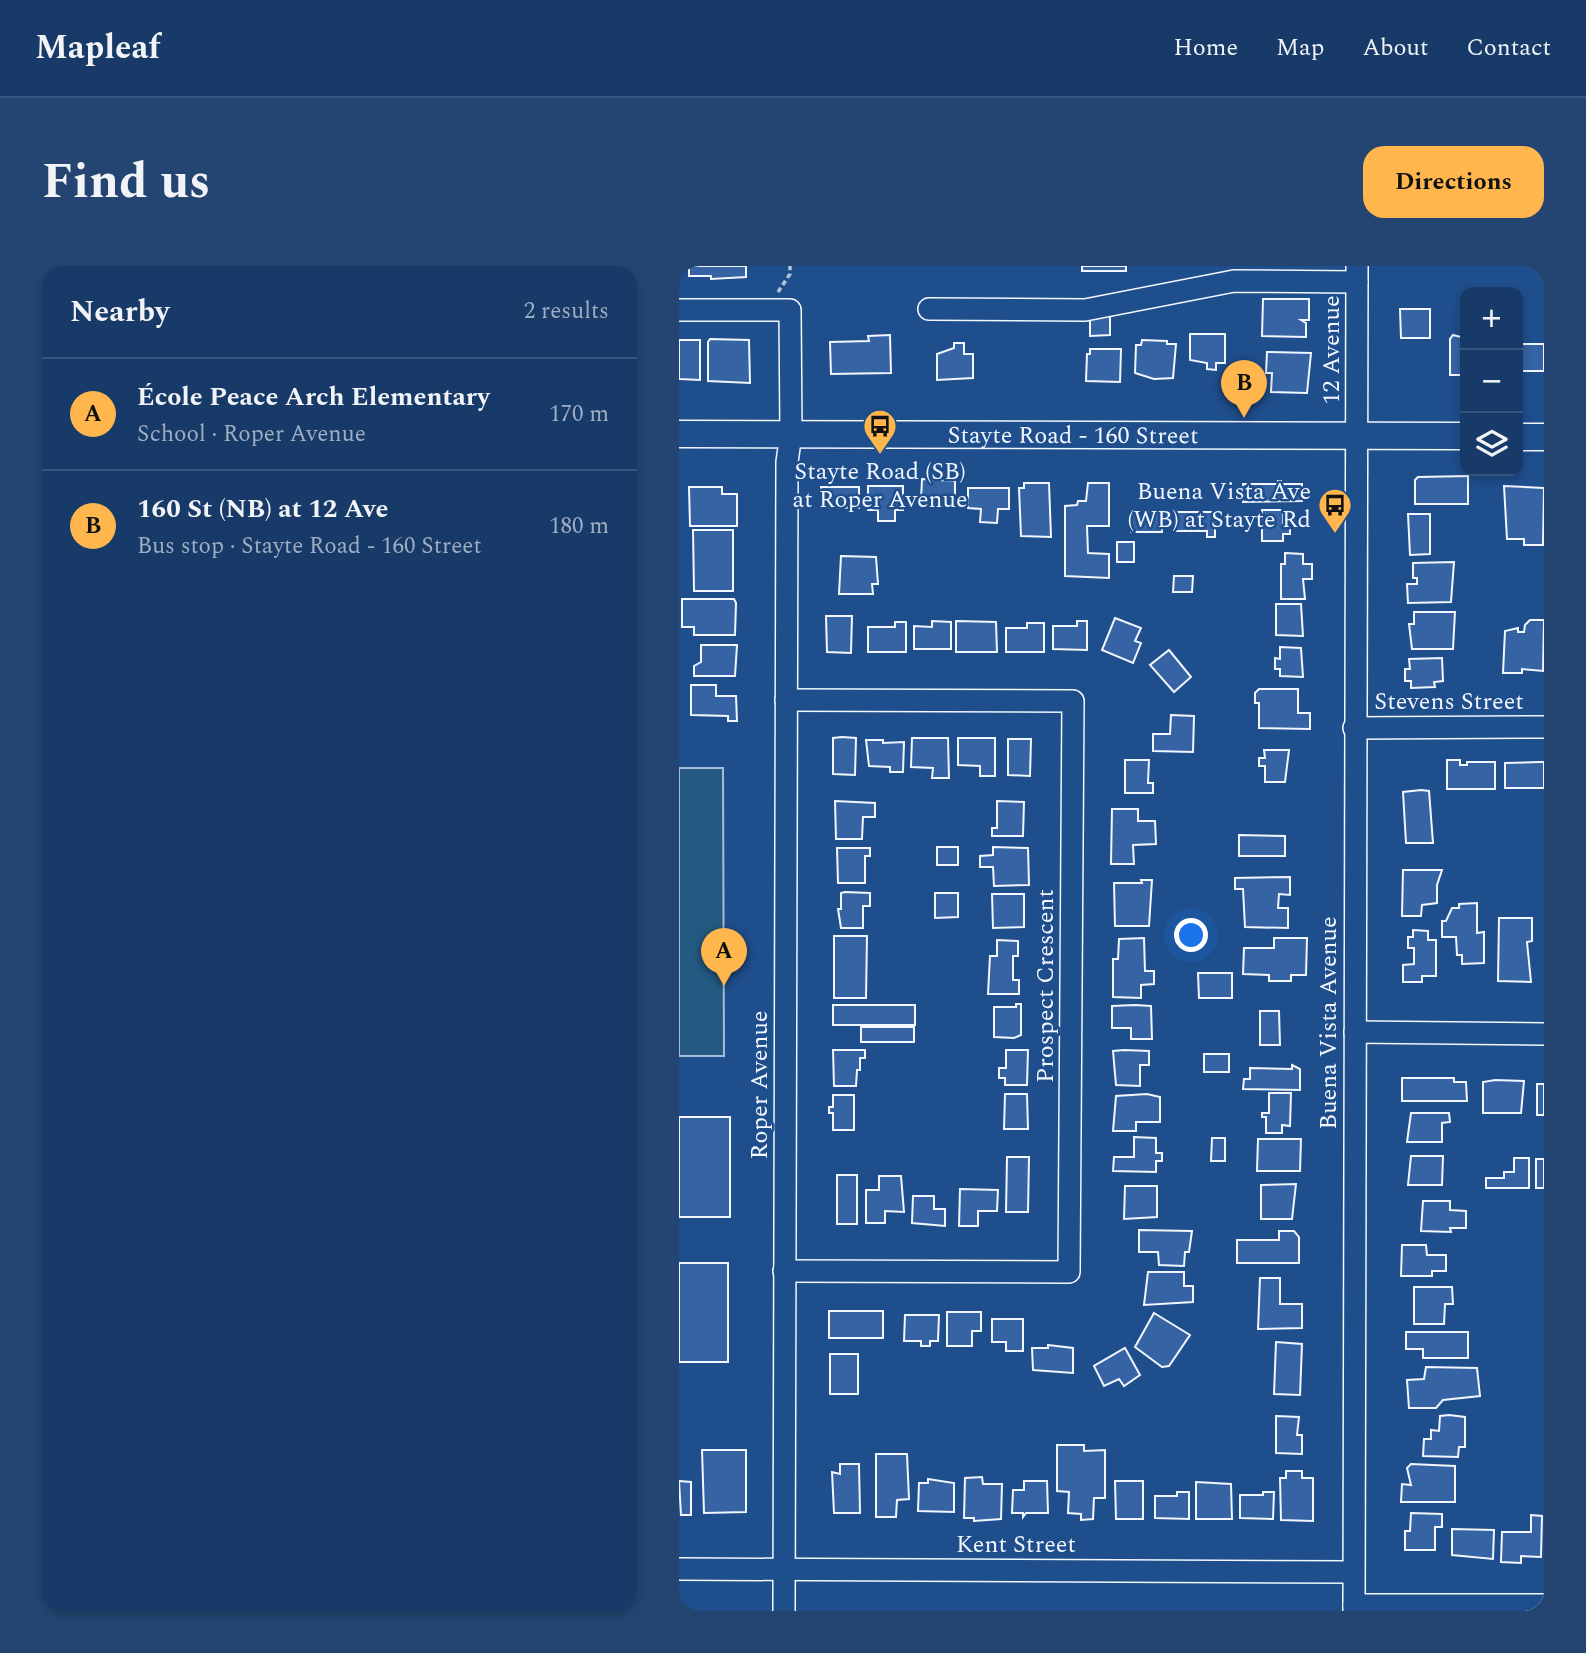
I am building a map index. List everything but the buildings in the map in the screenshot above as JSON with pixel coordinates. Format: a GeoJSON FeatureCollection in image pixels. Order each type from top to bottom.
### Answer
{"type":"FeatureCollection","features":[{"type":"Feature","properties":{"kind":"main road","name":"Stayte Road - 160 Street"},"geometry":{"type":"LineString","coordinates":[[679,434],[1460,436]]}},
{"type":"Feature","properties":{"kind":"main road"},"geometry":{"type":"LineString","coordinates":[[1523,436],[1544,437]]}},
{"type":"Feature","properties":{"kind":"street"},"geometry":{"type":"LineString","coordinates":[[929,309],[1085,310],[1234,281],[1357,274]]}},
{"type":"Feature","properties":{"kind":"street","name":"12 Avenue"},"geometry":{"type":"LineString","coordinates":[[1357,274],[1357,435]]}},
{"type":"Feature","properties":{"kind":"street"},"geometry":{"type":"LineString","coordinates":[[679,310],[784,307]]}},
{"type":"Feature","properties":{"kind":"street","name":"Roper Avenue"},"geometry":{"type":"LineString","coordinates":[[784,307],[791,434],[787,462],[785,1611]]}},
{"type":"Feature","properties":{"kind":"street","name":"Buena Vista Avenue"},"geometry":{"type":"LineString","coordinates":[[1353,1608],[1357,435]]}},
{"type":"Feature","properties":{"kind":"street","name":"Prospect Crescent"},"geometry":{"type":"LineString","coordinates":[[784,1271],[1069,1272],[1073,715],[1073,701],[786,699]]}},
{"type":"Feature","properties":{"kind":"street","name":"Stevens Street"},"geometry":{"type":"LineString","coordinates":[[1355,727],[1544,727]]}},
{"type":"Feature","properties":{"kind":"street"},"geometry":{"type":"LineString","coordinates":[[1355,1032],[1544,1034]]}},
{"type":"Feature","properties":{"kind":"street","name":"Kent Street"},"geometry":{"type":"LineString","coordinates":[[679,1569],[1353,1572]]}},
{"type":"Feature","properties":{"kind":"street"},"geometry":{"type":"LineString","coordinates":[[1353,1608],[1544,1605]]}},
{"type":"Feature","properties":{"kind":"path"},"geometry":{"type":"LineString","coordinates":[[784,307],[777,293],[790,274],[790,266]]}},
{"type":"Feature","properties":{"kind":"shaded area"},"geometry":{"type":"Polygon","coordinates":[[[679,768],[723,768],[724,1056],[679,1056],[679,768]]]}},
{"type":"Feature","properties":{"kind":"place","name":"160 St (NB) at 12 Ave"},"geometry":{"type":"Point","coordinates":[1244,418]}},
{"type":"Feature","properties":{"kind":"place","name":"Stayte Road (SB) at Roper Avenue"},"geometry":{"type":"Point","coordinates":[880,456]}},
{"type":"Feature","properties":{"kind":"place","name":"Buena Vista Ave (WB) at Stayte Rd"},"geometry":{"type":"Point","coordinates":[1335,535]}},
{"type":"Feature","properties":{"kind":"place","name":"École Peace Arch Elementary"},"geometry":{"type":"Point","coordinates":[724,986]}}]}
